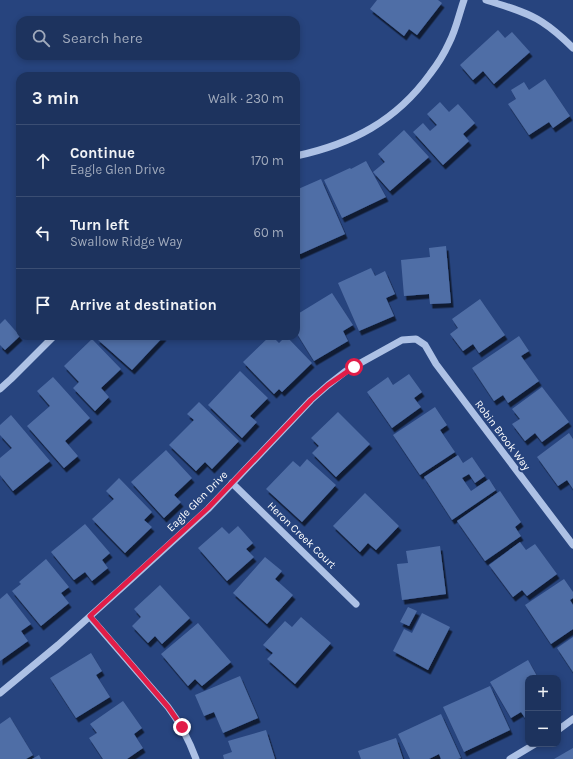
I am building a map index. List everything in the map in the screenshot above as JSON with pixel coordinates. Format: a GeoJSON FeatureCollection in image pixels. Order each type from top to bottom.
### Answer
{"type":"FeatureCollection","features":[{"type":"Feature","properties":{"kind":"street"},"geometry":{"type":"LineString","coordinates":[[300,155],[338,145],[363,134],[382,122],[402,106],[422,85],[449,44],[464,0]]}},
{"type":"Feature","properties":{"kind":"street"},"geometry":{"type":"LineString","coordinates":[[486,0],[521,12],[541,21],[573,48]]}},
{"type":"Feature","properties":{"kind":"street","name":"Eagle Glen Drive"},"geometry":{"type":"LineString","coordinates":[[0,693],[58,645],[202,514],[311,400],[328,385],[346,371],[402,340],[416,339]]}},
{"type":"Feature","properties":{"kind":"street","name":"Robin Brook Way"},"geometry":{"type":"LineString","coordinates":[[416,339],[425,345],[436,364],[573,545]]}},
{"type":"Feature","properties":{"kind":"street"},"geometry":{"type":"LineString","coordinates":[[0,389],[50,340]]}},
{"type":"Feature","properties":{"kind":"street","name":"Heron Creek Court"},"geometry":{"type":"LineString","coordinates":[[232,483],[356,604]]}},
{"type":"Feature","properties":{"kind":"street"},"geometry":{"type":"LineString","coordinates":[[90,616],[177,719],[186,735],[196,759]]}},
{"type":"Feature","properties":{"kind":"street"},"geometry":{"type":"LineString","coordinates":[[561,728],[573,719]]}},
{"type":"Feature","properties":{"kind":"street"},"geometry":{"type":"LineString","coordinates":[[510,759],[530,747]]}},
{"type":"Feature","properties":{"kind":"building"},"geometry":{"type":"Polygon","coordinates":[[[377,0],[438,0],[442,3],[417,35],[409,29],[404,36],[370,9],[377,0]]]}},
{"type":"Feature","properties":{"kind":"building"},"geometry":{"type":"Polygon","coordinates":[[[498,30],[505,38],[512,32],[530,52],[494,84],[483,71],[473,80],[460,65],[498,30]]]}},
{"type":"Feature","properties":{"kind":"building"},"geometry":{"type":"Polygon","coordinates":[[[545,79],[570,116],[553,128],[549,122],[529,135],[508,104],[516,99],[511,90],[524,82],[529,90],[545,79]]]}},
{"type":"Feature","properties":{"kind":"building"},"geometry":{"type":"Polygon","coordinates":[[[440,102],[449,112],[458,104],[475,123],[463,134],[469,141],[443,165],[413,132],[423,123],[430,131],[437,125],[427,114],[440,102]]]}},
{"type":"Feature","properties":{"kind":"building"},"geometry":{"type":"Polygon","coordinates":[[[404,130],[429,157],[390,191],[373,172],[385,162],[378,154],[404,130]]]}},
{"type":"Feature","properties":{"kind":"building"},"geometry":{"type":"Polygon","coordinates":[[[366,161],[386,197],[342,218],[324,180],[366,161]]]}},
{"type":"Feature","properties":{"kind":"building"},"geometry":{"type":"Polygon","coordinates":[[[321,179],[345,234],[300,254],[300,188],[321,179]]]}},
{"type":"Feature","properties":{"kind":"building"},"geometry":{"type":"Polygon","coordinates":[[[446,246],[451,303],[430,304],[429,294],[404,296],[401,260],[430,257],[429,248],[446,246]]]}},
{"type":"Feature","properties":{"kind":"building"},"geometry":{"type":"Polygon","coordinates":[[[371,268],[375,276],[385,271],[395,294],[386,298],[394,316],[359,331],[338,283],[371,268]]]}},
{"type":"Feature","properties":{"kind":"building"},"geometry":{"type":"Polygon","coordinates":[[[332,293],[353,325],[343,331],[348,341],[314,361],[300,338],[300,313],[332,293]]]}},
{"type":"Feature","properties":{"kind":"building"},"geometry":{"type":"Polygon","coordinates":[[[480,299],[505,335],[479,353],[473,344],[463,351],[450,334],[458,328],[452,319],[480,299]]]}},
{"type":"Feature","properties":{"kind":"building"},"geometry":{"type":"Polygon","coordinates":[[[5,319],[16,331],[16,340],[5,350],[0,345],[0,324],[5,319]]]}},
{"type":"Feature","properties":{"kind":"building"},"geometry":{"type":"Polygon","coordinates":[[[519,336],[529,351],[521,356],[539,381],[508,403],[503,395],[494,401],[472,368],[519,336]]]}},
{"type":"Feature","properties":{"kind":"building"},"geometry":{"type":"Polygon","coordinates":[[[91,340],[93,340],[121,369],[101,388],[109,397],[95,411],[73,388],[79,382],[64,366],[91,340]]]}},
{"type":"Feature","properties":{"kind":"building"},"geometry":{"type":"Polygon","coordinates":[[[98,340],[160,340],[132,370],[98,340]]]}},
{"type":"Feature","properties":{"kind":"building"},"geometry":{"type":"Polygon","coordinates":[[[266,340],[276,340],[279,343],[282,340],[290,340],[312,363],[282,392],[279,389],[274,394],[243,362],[266,340]]]}},
{"type":"Feature","properties":{"kind":"building"},"geometry":{"type":"Polygon","coordinates":[[[240,371],[268,398],[250,416],[257,422],[242,438],[208,405],[240,371]]]}},
{"type":"Feature","properties":{"kind":"building"},"geometry":{"type":"Polygon","coordinates":[[[409,374],[422,392],[414,398],[421,407],[392,428],[367,392],[388,377],[393,385],[409,374]]]}},
{"type":"Feature","properties":{"kind":"building"},"geometry":{"type":"Polygon","coordinates":[[[53,377],[90,418],[65,441],[78,456],[64,468],[27,426],[50,406],[37,391],[53,377]]]}},
{"type":"Feature","properties":{"kind":"building"},"geometry":{"type":"Polygon","coordinates":[[[542,387],[569,422],[542,442],[535,433],[525,441],[512,424],[520,419],[512,409],[542,387]]]}},
{"type":"Feature","properties":{"kind":"building"},"geometry":{"type":"Polygon","coordinates":[[[199,402],[239,441],[212,469],[205,462],[196,471],[169,445],[194,420],[187,414],[199,402]]]}},
{"type":"Feature","properties":{"kind":"building"},"geometry":{"type":"Polygon","coordinates":[[[435,407],[447,425],[440,430],[455,452],[420,475],[393,435],[435,407]]]}},
{"type":"Feature","properties":{"kind":"building"},"geometry":{"type":"Polygon","coordinates":[[[338,412],[370,444],[336,477],[312,453],[319,446],[311,438],[338,412]]]}},
{"type":"Feature","properties":{"kind":"building"},"geometry":{"type":"Polygon","coordinates":[[[11,415],[50,461],[13,491],[0,475],[0,458],[12,448],[0,435],[0,425],[11,415]]]}},
{"type":"Feature","properties":{"kind":"building"},"geometry":{"type":"Polygon","coordinates":[[[569,433],[573,439],[573,489],[567,480],[558,486],[537,457],[569,433]]]}},
{"type":"Feature","properties":{"kind":"building"},"geometry":{"type":"Polygon","coordinates":[[[166,450],[192,478],[174,495],[181,502],[164,518],[131,482],[166,450]]]}},
{"type":"Feature","properties":{"kind":"building"},"geometry":{"type":"Polygon","coordinates":[[[458,455],[463,463],[472,457],[485,476],[475,483],[469,474],[462,478],[471,491],[489,479],[496,490],[452,520],[424,477],[458,455]]]}},
{"type":"Feature","properties":{"kind":"building"},"geometry":{"type":"Polygon","coordinates":[[[307,459],[336,485],[302,522],[266,489],[293,461],[300,467],[307,459]]]}},
{"type":"Feature","properties":{"kind":"building"},"geometry":{"type":"Polygon","coordinates":[[[119,478],[152,512],[144,520],[152,527],[125,553],[92,519],[114,499],[106,491],[119,478]]]}},
{"type":"Feature","properties":{"kind":"building"},"geometry":{"type":"Polygon","coordinates":[[[500,491],[521,522],[515,527],[521,536],[485,561],[457,521],[500,491]]]}},
{"type":"Feature","properties":{"kind":"building"},"geometry":{"type":"Polygon","coordinates":[[[365,493],[399,526],[376,550],[368,543],[360,552],[333,526],[365,493]]]}},
{"type":"Feature","properties":{"kind":"building"},"geometry":{"type":"Polygon","coordinates":[[[85,524],[110,553],[102,560],[108,568],[92,581],[85,572],[74,580],[51,552],[85,524]]]}},
{"type":"Feature","properties":{"kind":"building"},"geometry":{"type":"Polygon","coordinates":[[[238,526],[253,543],[246,549],[254,557],[227,581],[198,548],[222,527],[229,534],[238,526]]]}},
{"type":"Feature","properties":{"kind":"building"},"geometry":{"type":"Polygon","coordinates":[[[520,542],[526,550],[535,544],[557,574],[527,596],[522,590],[513,597],[489,565],[520,542]]]}},
{"type":"Feature","properties":{"kind":"building"},"geometry":{"type":"Polygon","coordinates":[[[440,546],[446,594],[402,600],[397,564],[408,563],[406,551],[440,546]]]}},
{"type":"Feature","properties":{"kind":"building"},"geometry":{"type":"Polygon","coordinates":[[[265,557],[282,571],[275,579],[293,595],[267,624],[233,593],[265,557]]]}},
{"type":"Feature","properties":{"kind":"building"},"geometry":{"type":"Polygon","coordinates":[[[46,559],[69,587],[61,593],[69,603],[41,626],[12,591],[21,584],[19,582],[46,559]]]}},
{"type":"Feature","properties":{"kind":"building"},"geometry":{"type":"Polygon","coordinates":[[[564,579],[573,592],[573,598],[570,600],[573,605],[573,629],[551,644],[525,605],[564,579]]]}},
{"type":"Feature","properties":{"kind":"building"},"geometry":{"type":"Polygon","coordinates":[[[160,585],[190,618],[162,644],[155,636],[148,643],[132,626],[141,617],[134,609],[160,585]]]}},
{"type":"Feature","properties":{"kind":"building"},"geometry":{"type":"Polygon","coordinates":[[[7,593],[31,624],[21,631],[28,641],[0,661],[0,599],[7,593]]]}},
{"type":"Feature","properties":{"kind":"building"},"geometry":{"type":"Polygon","coordinates":[[[408,607],[417,611],[409,626],[400,622],[408,607]]]}},
{"type":"Feature","properties":{"kind":"building"},"geometry":{"type":"Polygon","coordinates":[[[422,613],[450,627],[428,670],[393,651],[404,629],[412,633],[422,613]]]}},
{"type":"Feature","properties":{"kind":"building"},"geometry":{"type":"Polygon","coordinates":[[[301,617],[331,643],[295,684],[267,659],[273,653],[263,645],[285,621],[292,627],[301,617]]]}},
{"type":"Feature","properties":{"kind":"building"},"geometry":{"type":"Polygon","coordinates":[[[198,623],[231,662],[202,686],[195,679],[188,686],[161,654],[198,623]]]}},
{"type":"Feature","properties":{"kind":"building"},"geometry":{"type":"Polygon","coordinates":[[[573,637],[573,672],[557,648],[573,637]]]}},
{"type":"Feature","properties":{"kind":"building"},"geometry":{"type":"Polygon","coordinates":[[[91,653],[102,671],[96,675],[110,697],[76,718],[50,678],[91,653]]]}},
{"type":"Feature","properties":{"kind":"building"},"geometry":{"type":"Polygon","coordinates":[[[528,660],[536,675],[525,675],[525,718],[521,712],[511,718],[490,682],[528,660]]]}},
{"type":"Feature","properties":{"kind":"building"},"geometry":{"type":"Polygon","coordinates":[[[240,676],[258,718],[223,733],[214,712],[204,716],[195,695],[240,676]]]}},
{"type":"Feature","properties":{"kind":"building"},"geometry":{"type":"Polygon","coordinates":[[[490,686],[510,730],[464,752],[443,707],[490,686]]]}},
{"type":"Feature","properties":{"kind":"building"},"geometry":{"type":"Polygon","coordinates":[[[123,701],[142,728],[134,734],[143,748],[127,759],[103,759],[89,738],[97,733],[90,724],[123,701]]]}},
{"type":"Feature","properties":{"kind":"building"},"geometry":{"type":"Polygon","coordinates":[[[441,714],[461,758],[441,759],[439,754],[429,759],[410,759],[398,734],[441,714]]]}},
{"type":"Feature","properties":{"kind":"building"},"geometry":{"type":"Polygon","coordinates":[[[10,717],[33,755],[26,759],[0,759],[0,724],[10,717]]]}},
{"type":"Feature","properties":{"kind":"building"},"geometry":{"type":"Polygon","coordinates":[[[266,730],[275,759],[224,759],[223,755],[232,752],[228,741],[266,730]]]}},
{"type":"Feature","properties":{"kind":"building"},"geometry":{"type":"Polygon","coordinates":[[[396,738],[403,759],[361,759],[358,751],[396,738]]]}},
{"type":"Feature","properties":{"kind":"building"},"geometry":{"type":"Polygon","coordinates":[[[573,748],[573,759],[554,759],[573,748]]]}},
{"type":"Feature","properties":{"kind":"building"},"geometry":{"type":"Polygon","coordinates":[[[39,755],[41,759],[32,759],[39,755]]]}},
{"type":"Feature","properties":{"kind":"route"},"geometry":{"type":"LineString","coordinates":[[182,727],[168,707],[90,616],[127,584],[208,508],[311,400],[346,371],[354,367]]}}]}
